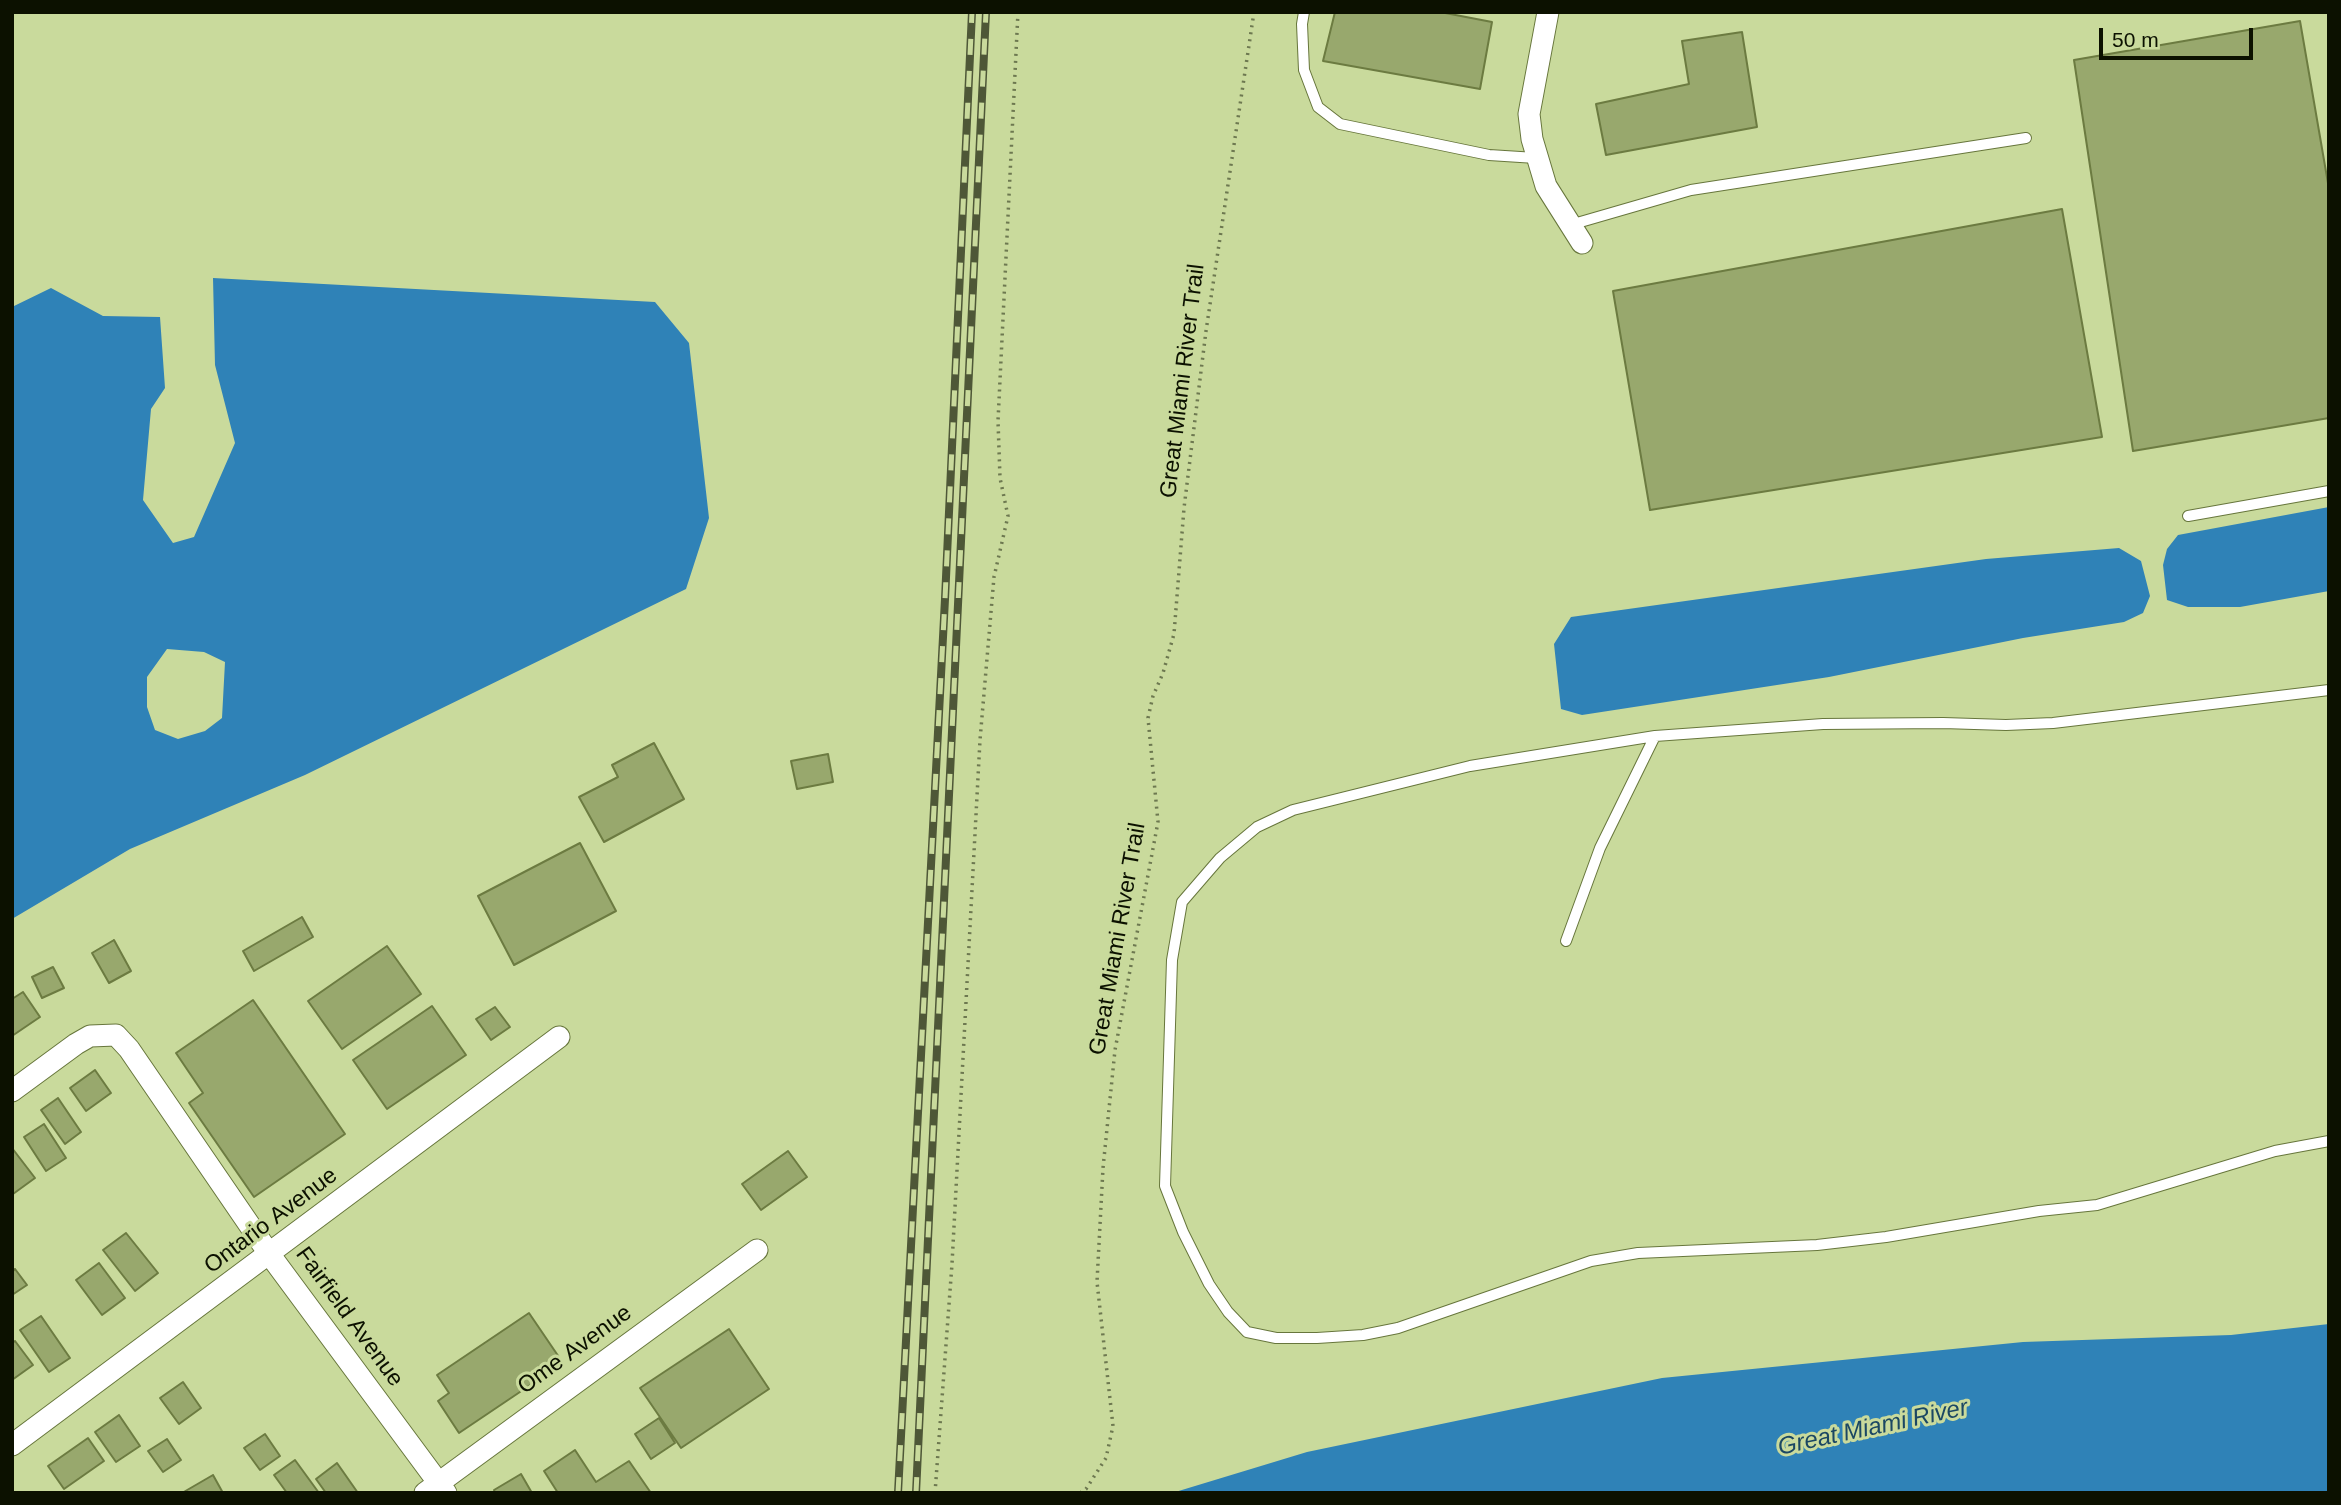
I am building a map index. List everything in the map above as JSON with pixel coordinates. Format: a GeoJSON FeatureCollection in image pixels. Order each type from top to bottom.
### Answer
{"type":"FeatureCollection","features":[{"type":"Feature","properties":{"kind":"street"},"geometry":{"type":"LineString","coordinates":[[1548,12],[1529,114],[1536,158],[1546,186],[1576,234]]}},
{"type":"Feature","properties":{"kind":"street","name":"Fairfield Avenue"},"geometry":{"type":"LineString","coordinates":[[12,1091],[90,1036],[116,1035],[129,1049],[270,1255],[436,1489]]}},
{"type":"Feature","properties":{"kind":"street","name":"Ontario Avenue"},"geometry":{"type":"LineString","coordinates":[[12,1445],[559,1037]]}},
{"type":"Feature","properties":{"kind":"street","name":"Ome Avenue"},"geometry":{"type":"LineString","coordinates":[[436,1489],[757,1250]]}},
{"type":"Feature","properties":{"kind":"lane"},"geometry":{"type":"LineString","coordinates":[[1304,12],[1304,70],[1318,107],[1340,124],[1489,155],[1536,158]]}},
{"type":"Feature","properties":{"kind":"lane"},"geometry":{"type":"LineString","coordinates":[[1576,234],[1690,190],[2026,138]]}},
{"type":"Feature","properties":{"kind":"lane"},"geometry":{"type":"LineString","coordinates":[[2188,516],[2329,491]]}},
{"type":"Feature","properties":{"kind":"lane"},"geometry":{"type":"LineString","coordinates":[[2329,690],[2053,723],[1823,724],[1655,736],[1470,766],[1293,810],[1257,827],[1220,858],[1182,902],[1172,960],[1165,1186],[1183,1232],[1209,1284],[1228,1312],[1247,1332],[1276,1338],[1363,1335],[1398,1328],[1591,1261],[1638,1253],[1817,1245],[1886,1237],[2039,1211],[2097,1205],[2275,1151],[2329,1141]]}},
{"type":"Feature","properties":{"kind":"lane"},"geometry":{"type":"LineString","coordinates":[[1566,941],[1600,848],[1655,736]]}},
{"type":"Feature","properties":{"kind":"path"},"geometry":{"type":"LineString","coordinates":[[935,1493],[952,1264],[979,740],[994,578],[1008,516],[1000,478],[998,421],[1018,12]]}},
{"type":"Feature","properties":{"kind":"path","name":"Great Miami River Trail"},"geometry":{"type":"LineString","coordinates":[[1080,1493],[1086,1489],[1106,1458],[1113,1426],[1097,1282],[1102,1168],[1115,1050],[1158,822],[1148,718],[1174,634],[1184,509],[1206,331],[1254,12]]}},
{"type":"Feature","properties":{"kind":"water"},"geometry":{"type":"Polygon","coordinates":[[[213,278],[655,302],[689,343],[709,518],[686,589],[305,775],[130,849],[12,919],[12,307],[51,288],[103,316],[160,317],[165,388],[151,409],[143,500],[173,543],[194,537],[235,443],[215,365],[213,278]],[[167,649],[147,677],[147,707],[155,730],[178,739],[205,731],[222,718],[225,662],[204,652],[167,649]]]}},
{"type":"Feature","properties":{"kind":"water"},"geometry":{"type":"Polygon","coordinates":[[[2329,507],[2329,591],[2240,607],[2188,607],[2167,600],[2163,565],[2167,549],[2178,535],[2329,507]]]}},
{"type":"Feature","properties":{"kind":"water"},"geometry":{"type":"Polygon","coordinates":[[[2119,548],[2141,561],[2150,596],[2143,613],[2124,622],[2023,638],[1829,677],[1582,715],[1561,709],[1554,644],[1571,617],[1986,559],[2119,548]]]}},
{"type":"Feature","properties":{"kind":"water","name":"Great Miami River"},"geometry":{"type":"Polygon","coordinates":[[[2329,1324],[2329,1493],[1172,1493],[1307,1452],[1662,1378],[2023,1342],[2231,1335],[2329,1324]]]}},
{"type":"Feature","properties":{"kind":"building"},"geometry":{"type":"Polygon","coordinates":[[[1335,12],[1440,12],[1492,22],[1480,89],[1323,61],[1335,12]]]}},
{"type":"Feature","properties":{"kind":"building"},"geometry":{"type":"Polygon","coordinates":[[[2300,21],[2329,189],[2329,418],[2133,451],[2074,60],[2300,21]]]}},
{"type":"Feature","properties":{"kind":"building"},"geometry":{"type":"Polygon","coordinates":[[[1742,32],[1757,127],[1606,155],[1596,104],[1689,84],[1682,41],[1742,32]]]}},
{"type":"Feature","properties":{"kind":"building"},"geometry":{"type":"Polygon","coordinates":[[[2062,209],[2102,437],[1650,510],[1613,291],[2062,209]]]}},
{"type":"Feature","properties":{"kind":"building"},"geometry":{"type":"Polygon","coordinates":[[[654,743],[684,799],[604,842],[579,797],[618,777],[612,765],[654,743]]]}},
{"type":"Feature","properties":{"kind":"building"},"geometry":{"type":"Polygon","coordinates":[[[828,754],[833,782],[797,789],[791,761],[828,754]]]}},
{"type":"Feature","properties":{"kind":"building"},"geometry":{"type":"Polygon","coordinates":[[[580,843],[616,911],[514,965],[478,896],[580,843]]]}},
{"type":"Feature","properties":{"kind":"building"},"geometry":{"type":"Polygon","coordinates":[[[302,917],[313,937],[254,971],[243,951],[302,917]]]}},
{"type":"Feature","properties":{"kind":"building"},"geometry":{"type":"Polygon","coordinates":[[[114,940],[131,971],[109,983],[92,953],[114,940]]]}},
{"type":"Feature","properties":{"kind":"building"},"geometry":{"type":"Polygon","coordinates":[[[387,946],[421,994],[342,1049],[308,1001],[387,946]]]}},
{"type":"Feature","properties":{"kind":"building"},"geometry":{"type":"Polygon","coordinates":[[[53,967],[64,988],[42,998],[32,977],[53,967]]]}},
{"type":"Feature","properties":{"kind":"building"},"geometry":{"type":"Polygon","coordinates":[[[23,992],[40,1017],[12,1036],[12,999],[23,992]]]}},
{"type":"Feature","properties":{"kind":"building"},"geometry":{"type":"Polygon","coordinates":[[[253,1000],[345,1134],[254,1197],[189,1103],[203,1093],[176,1053],[253,1000]]]}},
{"type":"Feature","properties":{"kind":"building"},"geometry":{"type":"Polygon","coordinates":[[[432,1006],[466,1055],[387,1109],[353,1060],[432,1006]]]}},
{"type":"Feature","properties":{"kind":"building"},"geometry":{"type":"Polygon","coordinates":[[[495,1007],[510,1027],[491,1040],[476,1019],[495,1007]]]}},
{"type":"Feature","properties":{"kind":"building"},"geometry":{"type":"Polygon","coordinates":[[[95,1070],[111,1093],[86,1111],[70,1088],[95,1070]]]}},
{"type":"Feature","properties":{"kind":"building"},"geometry":{"type":"Polygon","coordinates":[[[58,1098],[81,1132],[65,1144],[41,1110],[58,1098]]]}},
{"type":"Feature","properties":{"kind":"building"},"geometry":{"type":"Polygon","coordinates":[[[44,1124],[66,1158],[46,1171],[24,1137],[44,1124]]]}},
{"type":"Feature","properties":{"kind":"building"},"geometry":{"type":"Polygon","coordinates":[[[12,1148],[35,1178],[13,1194],[12,1194],[12,1148]]]}},
{"type":"Feature","properties":{"kind":"building"},"geometry":{"type":"Polygon","coordinates":[[[788,1151],[807,1177],[761,1210],[742,1184],[788,1151]]]}},
{"type":"Feature","properties":{"kind":"building"},"geometry":{"type":"Polygon","coordinates":[[[126,1233],[158,1273],[135,1291],[103,1250],[126,1233]]]}},
{"type":"Feature","properties":{"kind":"building"},"geometry":{"type":"Polygon","coordinates":[[[99,1263],[125,1298],[102,1315],[76,1280],[99,1263]]]}},
{"type":"Feature","properties":{"kind":"building"},"geometry":{"type":"Polygon","coordinates":[[[15,1269],[27,1285],[12,1295],[12,1272],[15,1269]]]}},
{"type":"Feature","properties":{"kind":"building"},"geometry":{"type":"Polygon","coordinates":[[[529,1313],[563,1363],[459,1433],[438,1401],[449,1393],[437,1375],[529,1313]]]}},
{"type":"Feature","properties":{"kind":"building"},"geometry":{"type":"Polygon","coordinates":[[[41,1316],[70,1358],[49,1372],[20,1330],[41,1316]]]}},
{"type":"Feature","properties":{"kind":"building"},"geometry":{"type":"Polygon","coordinates":[[[729,1329],[769,1389],[681,1448],[640,1388],[729,1329]]]}},
{"type":"Feature","properties":{"kind":"building"},"geometry":{"type":"Polygon","coordinates":[[[15,1341],[33,1365],[12,1380],[12,1343],[15,1341]]]}},
{"type":"Feature","properties":{"kind":"building"},"geometry":{"type":"Polygon","coordinates":[[[183,1382],[201,1408],[179,1424],[160,1398],[183,1382]]]}},
{"type":"Feature","properties":{"kind":"building"},"geometry":{"type":"Polygon","coordinates":[[[119,1415],[140,1446],[116,1462],[95,1432],[119,1415]]]}},
{"type":"Feature","properties":{"kind":"building"},"geometry":{"type":"Polygon","coordinates":[[[659,1418],[675,1443],[651,1459],[635,1434],[659,1418]]]}},
{"type":"Feature","properties":{"kind":"building"},"geometry":{"type":"Polygon","coordinates":[[[265,1434],[280,1456],[260,1470],[244,1448],[265,1434]]]}},
{"type":"Feature","properties":{"kind":"building"},"geometry":{"type":"Polygon","coordinates":[[[88,1438],[104,1461],[64,1489],[48,1466],[88,1438]]]}},
{"type":"Feature","properties":{"kind":"building"},"geometry":{"type":"Polygon","coordinates":[[[167,1439],[181,1460],[163,1472],[148,1451],[167,1439]]]}},
{"type":"Feature","properties":{"kind":"building"},"geometry":{"type":"Polygon","coordinates":[[[575,1450],[596,1482],[629,1461],[651,1493],[558,1493],[544,1471],[575,1450]]]}},
{"type":"Feature","properties":{"kind":"building"},"geometry":{"type":"Polygon","coordinates":[[[295,1460],[319,1493],[287,1493],[274,1475],[295,1460]]]}},
{"type":"Feature","properties":{"kind":"building"},"geometry":{"type":"Polygon","coordinates":[[[337,1463],[358,1493],[326,1493],[316,1479],[337,1463]]]}},
{"type":"Feature","properties":{"kind":"building"},"geometry":{"type":"Polygon","coordinates":[[[521,1474],[532,1493],[495,1493],[494,1490],[521,1474]]]}},
{"type":"Feature","properties":{"kind":"building"},"geometry":{"type":"Polygon","coordinates":[[[213,1475],[223,1493],[182,1493],[213,1475]]]}},
{"type":"Feature","properties":{"kind":"railway"},"geometry":{"type":"LineString","coordinates":[[898,1493],[945,599],[972,12]]}},
{"type":"Feature","properties":{"kind":"railway"},"geometry":{"type":"LineString","coordinates":[[916,1493],[986,12]]}}]}
